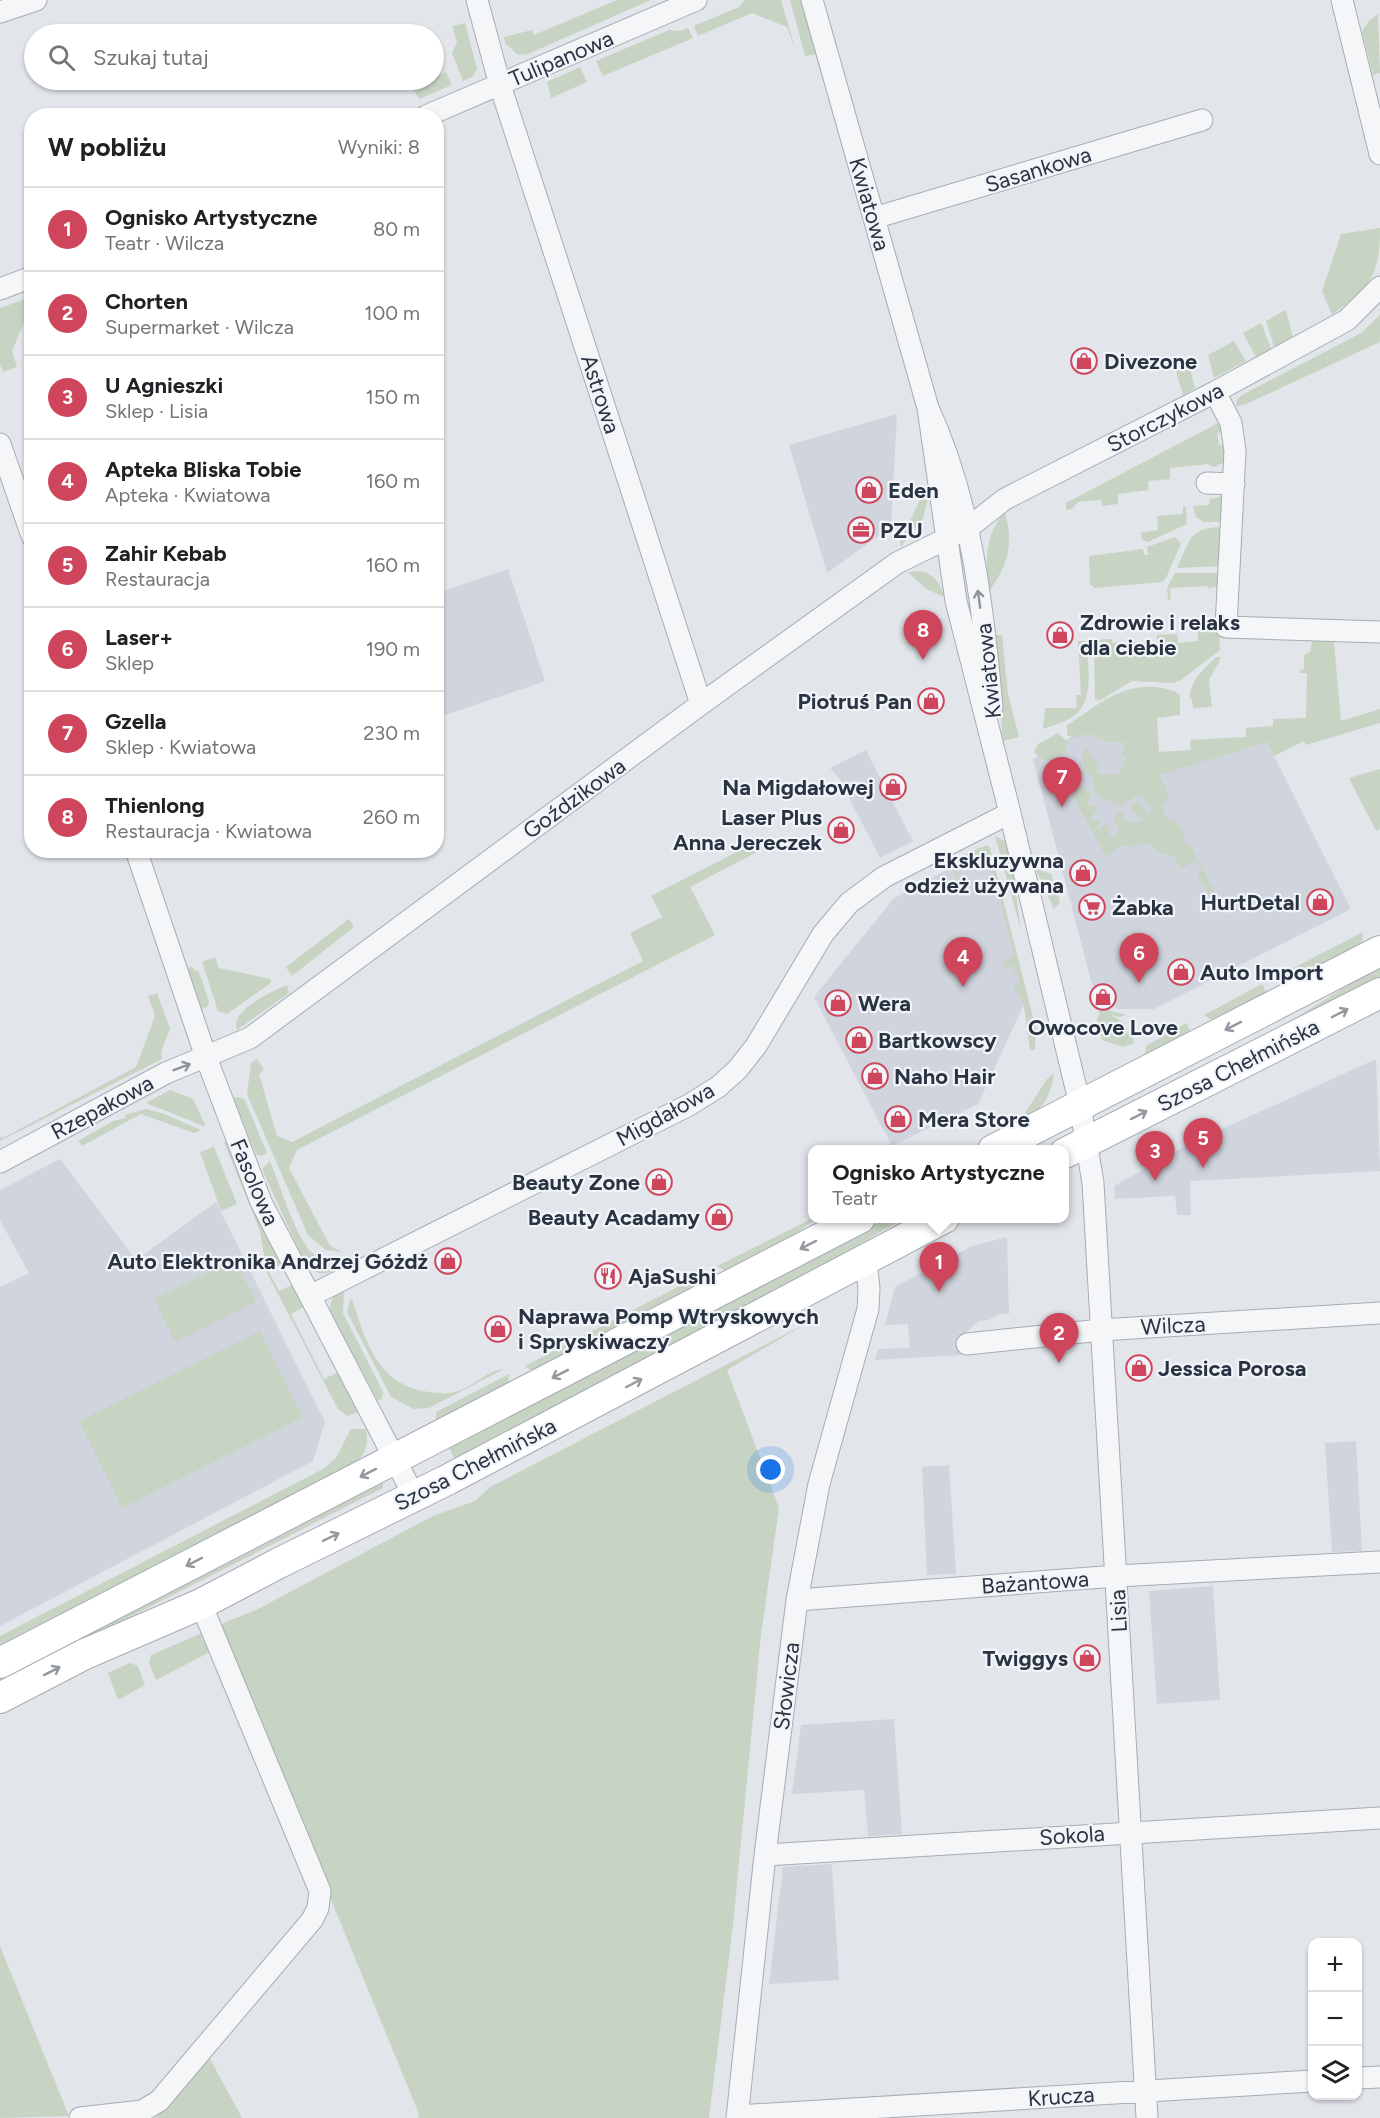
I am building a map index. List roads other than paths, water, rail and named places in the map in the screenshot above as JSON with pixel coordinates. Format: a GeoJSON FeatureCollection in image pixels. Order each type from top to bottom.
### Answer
{"type":"FeatureCollection","features":[{"type":"Feature","properties":{"kind":"main road","name":"Szosa Chełmińska"},"geometry":{"type":"LineString","coordinates":[[1001,1145],[1380,951]]}},
{"type":"Feature","properties":{"kind":"main road","name":"Szosa Chełmińska"},"geometry":{"type":"LineString","coordinates":[[1076,1147],[1380,993]]}},
{"type":"Feature","properties":{"kind":"main road","name":"Szosa Chełmińska"},"geometry":{"type":"LineString","coordinates":[[0,1663],[850,1223]]}},
{"type":"Feature","properties":{"kind":"main road","name":"Szosa Chełmińska"},"geometry":{"type":"LineString","coordinates":[[0,1698],[85,1654],[201,1604],[414,1496],[866,1262],[935,1223]]}},
{"type":"Feature","properties":{"kind":"street"},"geometry":{"type":"LineString","coordinates":[[0,12],[36,0]]}},
{"type":"Feature","properties":{"kind":"street","name":"Astrowa"},"geometry":{"type":"LineString","coordinates":[[477,0],[500,85],[701,704]]}},
{"type":"Feature","properties":{"kind":"street","name":"Tulipanowa"},"geometry":{"type":"LineString","coordinates":[[444,108],[696,0]]}},
{"type":"Feature","properties":{"kind":"street","name":"Kwiatowa"},"geometry":{"type":"LineString","coordinates":[[812,0],[928,408],[945,540],[968,654],[1010,813],[1080,1105]]}},
{"type":"Feature","properties":{"kind":"street"},"geometry":{"type":"LineString","coordinates":[[1342,0],[1380,154]]}},
{"type":"Feature","properties":{"kind":"street","name":"Sasankowa"},"geometry":{"type":"LineString","coordinates":[[874,218],[1202,120]]}},
{"type":"Feature","properties":{"kind":"street"},"geometry":{"type":"LineString","coordinates":[[0,289],[24,280]]}},
{"type":"Feature","properties":{"kind":"street","name":"Storczykowa"},"geometry":{"type":"LineString","coordinates":[[945,540],[968,528],[1005,499],[1215,392],[1347,320],[1380,287]]}},
{"type":"Feature","properties":{"kind":"street"},"geometry":{"type":"LineString","coordinates":[[1215,392],[1231,423],[1234,437],[1234,484],[1226,627],[1380,632]]}},
{"type":"Feature","properties":{"kind":"street","name":"Kwiatowa"},"geometry":{"type":"LineString","coordinates":[[928,408],[939,431],[968,528],[981,609],[997,762]]}},
{"type":"Feature","properties":{"kind":"street"},"geometry":{"type":"LineString","coordinates":[[0,444],[24,513]]}},
{"type":"Feature","properties":{"kind":"street"},"geometry":{"type":"LineString","coordinates":[[1207,483],[1234,484]]}},
{"type":"Feature","properties":{"kind":"street","name":"Goździkowa"},"geometry":{"type":"LineString","coordinates":[[206,1057],[250,1038],[701,704],[897,563],[945,540]]}},
{"type":"Feature","properties":{"kind":"street","name":"Migdałowa"},"geometry":{"type":"LineString","coordinates":[[310,1296],[718,1088],[737,1070],[756,1046],[823,934],[849,903],[884,877],[1010,813]]}},
{"type":"Feature","properties":{"kind":"street","name":"Fasolowa"},"geometry":{"type":"LineString","coordinates":[[139,858],[206,1057],[261,1202],[414,1496]]}},
{"type":"Feature","properties":{"kind":"street","name":"Rzepakowa"},"geometry":{"type":"LineString","coordinates":[[0,1162],[166,1073],[206,1057]]}},
{"type":"Feature","properties":{"kind":"street","name":"Lisia"},"geometry":{"type":"LineString","coordinates":[[1080,1105],[1076,1147],[1093,1183],[1147,2118]]}},
{"type":"Feature","properties":{"kind":"street","name":"Słowicza"},"geometry":{"type":"LineString","coordinates":[[737,2117],[765,1855],[797,1600],[819,1484],[868,1309],[869,1288],[866,1262]]}},
{"type":"Feature","properties":{"kind":"street","name":"Wilcza"},"geometry":{"type":"LineString","coordinates":[[967,1344],[1101,1330],[1380,1313]]}},
{"type":"Feature","properties":{"kind":"street","name":"Bażantowa"},"geometry":{"type":"LineString","coordinates":[[797,1600],[1117,1576],[1380,1562]]}},
{"type":"Feature","properties":{"kind":"street"},"geometry":{"type":"LineString","coordinates":[[80,2118],[142,2110],[159,2101],[312,1920],[318,1908],[320,1891],[201,1604]]}},
{"type":"Feature","properties":{"kind":"street","name":"Sokola"},"geometry":{"type":"LineString","coordinates":[[765,1855],[1380,1818]]}},
{"type":"Feature","properties":{"kind":"street"},"geometry":{"type":"LineString","coordinates":[[1362,2078],[1380,2077]]}},
{"type":"Feature","properties":{"kind":"street","name":"Krucza"},"geometry":{"type":"LineString","coordinates":[[737,2117],[1308,2081]]}},
{"type":"Feature","properties":{"kind":"place","name":"Divezone"},"geometry":{"type":"Point","coordinates":[1084,361]}},
{"type":"Feature","properties":{"kind":"place","name":"Eden"},"geometry":{"type":"Point","coordinates":[869,490]}},
{"type":"Feature","properties":{"kind":"place","name":"PZU"},"geometry":{"type":"Point","coordinates":[861,530]}},
{"type":"Feature","properties":{"kind":"place","name":"Zdrowie i relaks dla ciebie"},"geometry":{"type":"Point","coordinates":[1060,635]}},
{"type":"Feature","properties":{"kind":"place","name":"Thienlong"},"geometry":{"type":"Point","coordinates":[923,660]}},
{"type":"Feature","properties":{"kind":"place","name":"Piotruś Pan"},"geometry":{"type":"Point","coordinates":[931,701]}},
{"type":"Feature","properties":{"kind":"place","name":"Na Migdałowej"},"geometry":{"type":"Point","coordinates":[893,787]}},
{"type":"Feature","properties":{"kind":"place","name":"Gzella"},"geometry":{"type":"Point","coordinates":[1062,807]}},
{"type":"Feature","properties":{"kind":"place","name":"Laser Plus Anna Jereczek"},"geometry":{"type":"Point","coordinates":[841,830]}},
{"type":"Feature","properties":{"kind":"place","name":"Ekskluzywna odzież używana"},"geometry":{"type":"Point","coordinates":[1083,873]}},
{"type":"Feature","properties":{"kind":"place","name":"HurtDetal"},"geometry":{"type":"Point","coordinates":[1320,902]}},
{"type":"Feature","properties":{"kind":"place","name":"Żabka"},"geometry":{"type":"Point","coordinates":[1092,907]}},
{"type":"Feature","properties":{"kind":"place","name":"Auto Import"},"geometry":{"type":"Point","coordinates":[1181,972]}},
{"type":"Feature","properties":{"kind":"place","name":"Laser+"},"geometry":{"type":"Point","coordinates":[1139,983]}},
{"type":"Feature","properties":{"kind":"place","name":"Apteka Bliska Tobie"},"geometry":{"type":"Point","coordinates":[963,987]}},
{"type":"Feature","properties":{"kind":"place","name":"Owocove Love"},"geometry":{"type":"Point","coordinates":[1103,997]}},
{"type":"Feature","properties":{"kind":"place","name":"Wera"},"geometry":{"type":"Point","coordinates":[838,1003]}},
{"type":"Feature","properties":{"kind":"place","name":"Bartkowscy"},"geometry":{"type":"Point","coordinates":[859,1040]}},
{"type":"Feature","properties":{"kind":"place","name":"Naho Hair"},"geometry":{"type":"Point","coordinates":[875,1076]}},
{"type":"Feature","properties":{"kind":"place","name":"Mera Store"},"geometry":{"type":"Point","coordinates":[898,1119]}},
{"type":"Feature","properties":{"kind":"place","name":"Zahir Kebab"},"geometry":{"type":"Point","coordinates":[1203,1168]}},
{"type":"Feature","properties":{"kind":"place","name":"U Agnieszki"},"geometry":{"type":"Point","coordinates":[1155,1181]}},
{"type":"Feature","properties":{"kind":"place","name":"Beauty Zone"},"geometry":{"type":"Point","coordinates":[659,1182]}},
{"type":"Feature","properties":{"kind":"place","name":"Beauty Acadamy"},"geometry":{"type":"Point","coordinates":[719,1217]}},
{"type":"Feature","properties":{"kind":"place","name":"Auto Elektronika Andrzej Góżdż"},"geometry":{"type":"Point","coordinates":[448,1261]}},
{"type":"Feature","properties":{"kind":"place","name":"AjaSushi"},"geometry":{"type":"Point","coordinates":[608,1276]}},
{"type":"Feature","properties":{"kind":"place","name":"Ognisko Artystyczne"},"geometry":{"type":"Point","coordinates":[939,1292]}},
{"type":"Feature","properties":{"kind":"place","name":"Naprawa Pomp Wtryskowych i Spryskiwaczy"},"geometry":{"type":"Point","coordinates":[498,1329]}},
{"type":"Feature","properties":{"kind":"place","name":"Chorten"},"geometry":{"type":"Point","coordinates":[1059,1363]}},
{"type":"Feature","properties":{"kind":"place","name":"Jessica Porosa"},"geometry":{"type":"Point","coordinates":[1139,1368]}},
{"type":"Feature","properties":{"kind":"place","name":"Twiggys"},"geometry":{"type":"Point","coordinates":[1087,1658]}}]}
